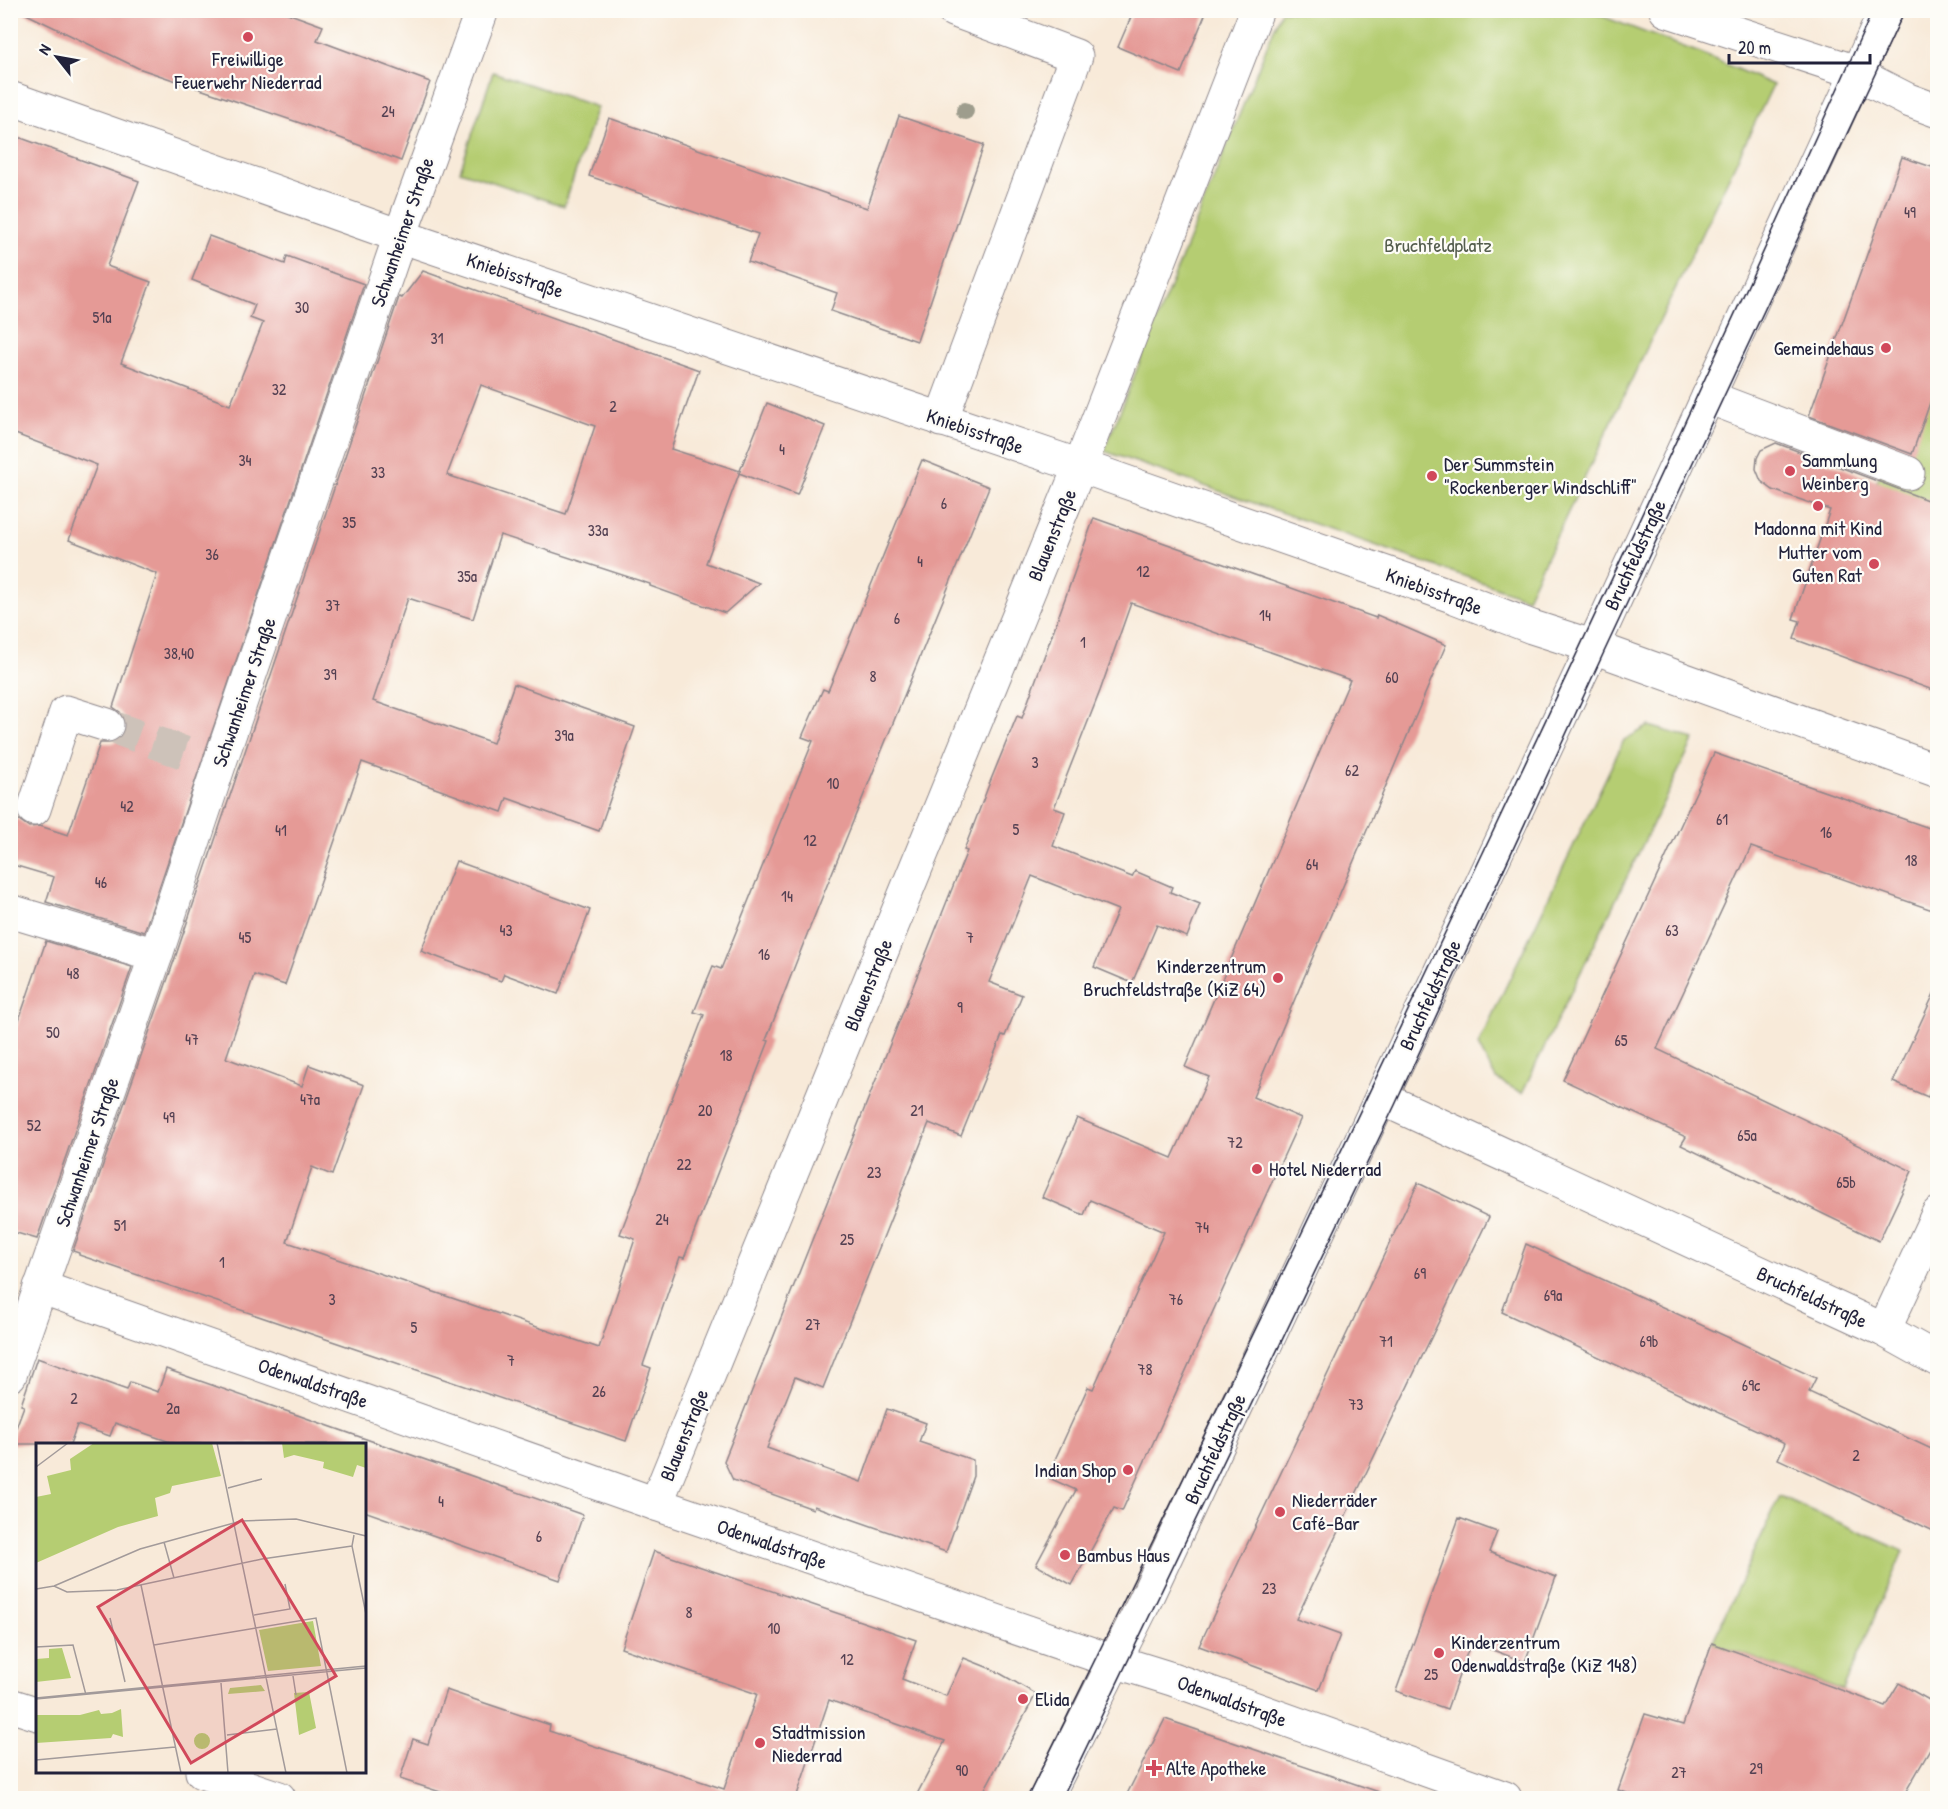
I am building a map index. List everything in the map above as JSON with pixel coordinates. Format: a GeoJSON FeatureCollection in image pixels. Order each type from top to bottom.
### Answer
{"type":"FeatureCollection","features":[{"type":"Feature","properties":{"kind":"street","name":"Schwanheimer Straße"},"geometry":{"type":"LineString","coordinates":[[10,1375],[156,955],[206,760],[482,10]]}},
{"type":"Feature","properties":{"kind":"street"},"geometry":{"type":"LineString","coordinates":[[941,420],[1076,56],[953,10]]}},
{"type":"Feature","properties":{"kind":"street"},"geometry":{"type":"LineString","coordinates":[[1080,466],[1257,10]]}},
{"type":"Feature","properties":{"kind":"street"},"geometry":{"type":"LineString","coordinates":[[1666,10],[1857,74],[1908,100],[1938,111]]}},
{"type":"Feature","properties":{"kind":"street","name":"Bruchfeldstraße"},"geometry":{"type":"LineString","coordinates":[[1046,1798],[1114,1662],[1382,1098],[1593,647],[1886,10]]}},
{"type":"Feature","properties":{"kind":"street","name":"Kniebisstraße"},"geometry":{"type":"LineString","coordinates":[[10,98],[400,236],[1080,466],[1938,771]]}},
{"type":"Feature","properties":{"kind":"street"},"geometry":{"type":"LineString","coordinates":[[1708,398],[1908,473]]}},
{"type":"Feature","properties":{"kind":"street","name":"Blauenstraße"},"geometry":{"type":"LineString","coordinates":[[656,1504],[1080,466]]}},
{"type":"Feature","properties":{"kind":"street"},"geometry":{"type":"LineString","coordinates":[[34,809],[66,712],[107,725]]}},
{"type":"Feature","properties":{"kind":"street"},"geometry":{"type":"LineString","coordinates":[[10,911],[156,955]]}},
{"type":"Feature","properties":{"kind":"street","name":"Bruchfeldstraße"},"geometry":{"type":"LineString","coordinates":[[1382,1098],[1884,1330],[1938,1360]]}},
{"type":"Feature","properties":{"kind":"street"},"geometry":{"type":"LineString","coordinates":[[1884,1330],[1938,1214]]}},
{"type":"Feature","properties":{"kind":"street","name":"Odenwaldstraße"},"geometry":{"type":"LineString","coordinates":[[40,1287],[656,1504],[1114,1662],[1172,1679],[1504,1798]]}},
{"type":"Feature","properties":{"kind":"street"},"geometry":{"type":"LineString","coordinates":[[10,1705],[36,1713]]}},
{"type":"Feature","properties":{"kind":"street"},"geometry":{"type":"LineString","coordinates":[[205,1773],[279,1798]]}},
{"type":"Feature","properties":{"kind":"green space","name":"Bruchfeldplatz"},"geometry":{"type":"Polygon","coordinates":[[[1281,11],[1588,11],[1700,53],[1773,85],[1527,598],[1104,451],[1281,11]]]}},
{"type":"Feature","properties":{"kind":"green space"},"geometry":{"type":"Polygon","coordinates":[[[493,72],[597,107],[564,206],[460,171],[493,72]]]}},
{"type":"Feature","properties":{"kind":"green space"},"geometry":{"type":"Polygon","coordinates":[[[1937,380],[1937,504],[1876,483],[1879,475],[1897,454],[1937,380]]]}},
{"type":"Feature","properties":{"kind":"green space"},"geometry":{"type":"Polygon","coordinates":[[[1649,726],[1694,739],[1522,1093],[1496,1079],[1478,1045],[1624,740],[1649,726]]]}},
{"type":"Feature","properties":{"kind":"green space"},"geometry":{"type":"Polygon","coordinates":[[[1780,1496],[1903,1551],[1843,1690],[1712,1643],[1780,1496]]]}},
{"type":"Feature","properties":{"kind":"building"},"geometry":{"type":"Polygon","coordinates":[[[18,10],[279,10],[323,26],[317,40],[430,82],[401,161],[306,125],[138,68],[18,10]]]}},
{"type":"Feature","properties":{"kind":"building"},"geometry":{"type":"Polygon","coordinates":[[[1134,10],[1207,10],[1181,73],[1118,47],[1134,10]]]}},
{"type":"Feature","properties":{"kind":"building"},"geometry":{"type":"Polygon","coordinates":[[[899,116],[984,145],[917,341],[831,311],[837,293],[748,262],[758,234],[589,176],[609,118],[867,208],[899,116]]]}},
{"type":"Feature","properties":{"kind":"building"},"geometry":{"type":"Polygon","coordinates":[[[10,134],[139,181],[107,266],[151,282],[121,363],[230,405],[263,323],[250,318],[255,305],[192,280],[209,236],[285,264],[287,256],[364,284],[144,932],[46,902],[54,877],[10,864],[10,817],[29,827],[40,826],[68,835],[100,743],[112,743],[119,739],[125,731],[125,720],[113,707],[157,574],[69,540],[97,465],[10,432],[10,134]]]}},
{"type":"Feature","properties":{"kind":"building","name":"Gemeindehaus"},"geometry":{"type":"Polygon","coordinates":[[[1902,157],[1938,169],[1938,380],[1912,454],[1809,416],[1902,157]]]}},
{"type":"Feature","properties":{"kind":"building"},"geometry":{"type":"Polygon","coordinates":[[[423,271],[699,370],[671,449],[740,471],[706,563],[759,583],[725,613],[650,586],[650,584],[500,535],[473,619],[408,598],[373,701],[493,743],[514,684],[635,727],[599,831],[507,798],[502,812],[362,762],[285,985],[254,975],[226,1058],[302,1086],[309,1065],[364,1085],[332,1175],[312,1167],[287,1242],[599,1348],[635,1239],[620,1234],[704,1015],[694,1012],[713,966],[721,969],[813,741],[802,737],[823,689],[828,691],[922,460],[989,487],[806,937],[766,1040],[769,1041],[684,1258],[680,1257],[643,1365],[651,1368],[626,1441],[79,1255],[73,1251],[399,297],[402,298],[423,271]],[[481,385],[447,475],[566,514],[595,426],[481,385]]]}},
{"type":"Feature","properties":{"kind":"building"},"geometry":{"type":"Polygon","coordinates":[[[767,403],[825,426],[797,495],[739,473],[767,403]]]}},
{"type":"Feature","properties":{"kind":"building","name":"Mutter vom Guten Rat"},"geometry":{"type":"Polygon","coordinates":[[[1776,443],[1938,504],[1938,692],[1794,639],[1800,621],[1793,619],[1830,510],[1773,490],[1761,481],[1756,469],[1757,458],[1761,450],[1776,443]]]}},
{"type":"Feature","properties":{"kind":"building"},"geometry":{"type":"Polygon","coordinates":[[[1094,518],[1376,618],[1377,615],[1446,645],[1253,1097],[1301,1118],[1122,1511],[1114,1508],[1072,1585],[1036,1565],[1076,1490],[1047,1477],[1088,1387],[1093,1389],[1164,1232],[1090,1200],[1084,1215],[1042,1197],[1077,1118],[1172,1158],[1209,1077],[1185,1067],[1350,680],[1131,603],[1100,691],[1054,808],[1065,812],[1053,846],[1132,877],[1135,871],[1172,887],[1170,892],[1200,904],[1187,937],[1157,925],[1132,983],[1094,967],[1118,910],[1032,876],[989,982],[1022,995],[1005,1036],[1002,1035],[961,1136],[929,1123],[823,1388],[795,1377],[767,1448],[861,1482],[887,1409],[926,1423],[919,1442],[973,1460],[973,1476],[946,1552],[814,1506],[813,1509],[733,1480],[724,1461],[967,851],[964,850],[990,782],[1017,716],[1022,718],[1094,518]]]}},
{"type":"Feature","properties":{"kind":"building"},"geometry":{"type":"Polygon","coordinates":[[[1714,753],[1938,831],[1938,912],[1751,847],[1657,1049],[1912,1171],[1879,1241],[1681,1145],[1686,1137],[1563,1080],[1714,753]]]}},
{"type":"Feature","properties":{"kind":"building"},"geometry":{"type":"Polygon","coordinates":[[[456,861],[590,910],[558,994],[504,974],[501,981],[421,951],[456,861]]]}},
{"type":"Feature","properties":{"kind":"building"},"geometry":{"type":"Polygon","coordinates":[[[46,941],[132,967],[37,1239],[10,1231],[10,1046],[46,941]]]}},
{"type":"Feature","properties":{"kind":"building"},"geometry":{"type":"Polygon","coordinates":[[[1938,985],[1938,1075],[1928,1097],[1893,1082],[1938,985]]]}},
{"type":"Feature","properties":{"kind":"building"},"geometry":{"type":"Polygon","coordinates":[[[1418,1183],[1489,1217],[1296,1619],[1340,1635],[1319,1690],[1199,1646],[1418,1183]]]}},
{"type":"Feature","properties":{"kind":"building"},"geometry":{"type":"Polygon","coordinates":[[[1526,1244],[1816,1378],[1809,1392],[1938,1452],[1938,1533],[1778,1459],[1785,1443],[1502,1312],[1526,1244]]]}},
{"type":"Feature","properties":{"kind":"building"},"geometry":{"type":"Polygon","coordinates":[[[37,1358],[127,1390],[130,1382],[158,1392],[166,1369],[583,1515],[560,1580],[366,1512],[366,1443],[173,1443],[115,1423],[110,1436],[77,1425],[70,1443],[10,1444],[24,1406],[21,1405],[37,1358]]]}},
{"type":"Feature","properties":{"kind":"building"},"geometry":{"type":"Polygon","coordinates":[[[1459,1518],[1497,1532],[1489,1552],[1556,1577],[1525,1662],[1471,1642],[1447,1709],[1396,1691],[1459,1518]]]}},
{"type":"Feature","properties":{"kind":"building"},"geometry":{"type":"Polygon","coordinates":[[[654,1551],[916,1640],[902,1679],[946,1696],[964,1658],[994,1670],[1036,1694],[980,1798],[915,1798],[945,1741],[829,1700],[796,1798],[459,1798],[400,1779],[413,1739],[428,1744],[446,1690],[550,1725],[549,1731],[724,1789],[757,1694],[621,1648],[654,1551]]]}},
{"type":"Feature","properties":{"kind":"building"},"geometry":{"type":"Polygon","coordinates":[[[1712,1643],[1885,1706],[1899,1683],[1938,1705],[1938,1736],[1902,1798],[1642,1798],[1618,1790],[1645,1714],[1683,1725],[1712,1643]]]}},
{"type":"Feature","properties":{"kind":"building"},"geometry":{"type":"Polygon","coordinates":[[[1165,1719],[1379,1792],[1378,1798],[1125,1798],[1165,1719]]]}},
{"type":"Feature","properties":{"kind":"tunnel"},"geometry":{"type":"LineString","coordinates":[[107,725],[193,756]]}},
{"type":"Feature","properties":{"kind":"tram line"},"geometry":{"type":"LineString","coordinates":[[1027,1798],[1260,1320],[1489,840],[1779,219],[1873,10]]}},
{"type":"Feature","properties":{"kind":"tram line"},"geometry":{"type":"LineString","coordinates":[[1062,1798],[1395,1105],[1604,652],[1905,10]]}},
{"type":"Feature","properties":{"kind":"place","name":"Freiwillige Feuerwehr Niederrad"},"geometry":{"type":"Point","coordinates":[248,37]}},
{"type":"Feature","properties":{"kind":"place","name":"Gemeindehaus"},"geometry":{"type":"Point","coordinates":[1886,348]}},
{"type":"Feature","properties":{"kind":"place","name":"Sammlung Weinberg"},"geometry":{"type":"Point","coordinates":[1790,471]}},
{"type":"Feature","properties":{"kind":"place","name":"Der Summstein \"Rockenberger Windschliff\""},"geometry":{"type":"Point","coordinates":[1432,476]}},
{"type":"Feature","properties":{"kind":"place","name":"Madonna mit Kind"},"geometry":{"type":"Point","coordinates":[1818,506]}},
{"type":"Feature","properties":{"kind":"place","name":"Mutter vom Guten Rat"},"geometry":{"type":"Point","coordinates":[1874,564]}},
{"type":"Feature","properties":{"kind":"place","name":"Kinderzentrum Bruchfeldstraße (KiZ 64)"},"geometry":{"type":"Point","coordinates":[1278,978]}},
{"type":"Feature","properties":{"kind":"place","name":"Hotel Niederrad"},"geometry":{"type":"Point","coordinates":[1257,1169]}},
{"type":"Feature","properties":{"kind":"place","name":"Indian Shop"},"geometry":{"type":"Point","coordinates":[1128,1470]}},
{"type":"Feature","properties":{"kind":"place","name":"Niederräder Café-Bar"},"geometry":{"type":"Point","coordinates":[1280,1512]}},
{"type":"Feature","properties":{"kind":"place","name":"Bambus Haus"},"geometry":{"type":"Point","coordinates":[1065,1555]}},
{"type":"Feature","properties":{"kind":"place","name":"Kinderzentrum Odenwaldstraße (KiZ 148)"},"geometry":{"type":"Point","coordinates":[1439,1653]}},
{"type":"Feature","properties":{"kind":"place","name":"Elida"},"geometry":{"type":"Point","coordinates":[1023,1699]}},
{"type":"Feature","properties":{"kind":"place","name":"Stadtmission Niederrad"},"geometry":{"type":"Point","coordinates":[760,1743]}},
{"type":"Feature","properties":{"kind":"place","name":"Alte Apotheke"},"geometry":{"type":"Point","coordinates":[1154,1768]}}]}
